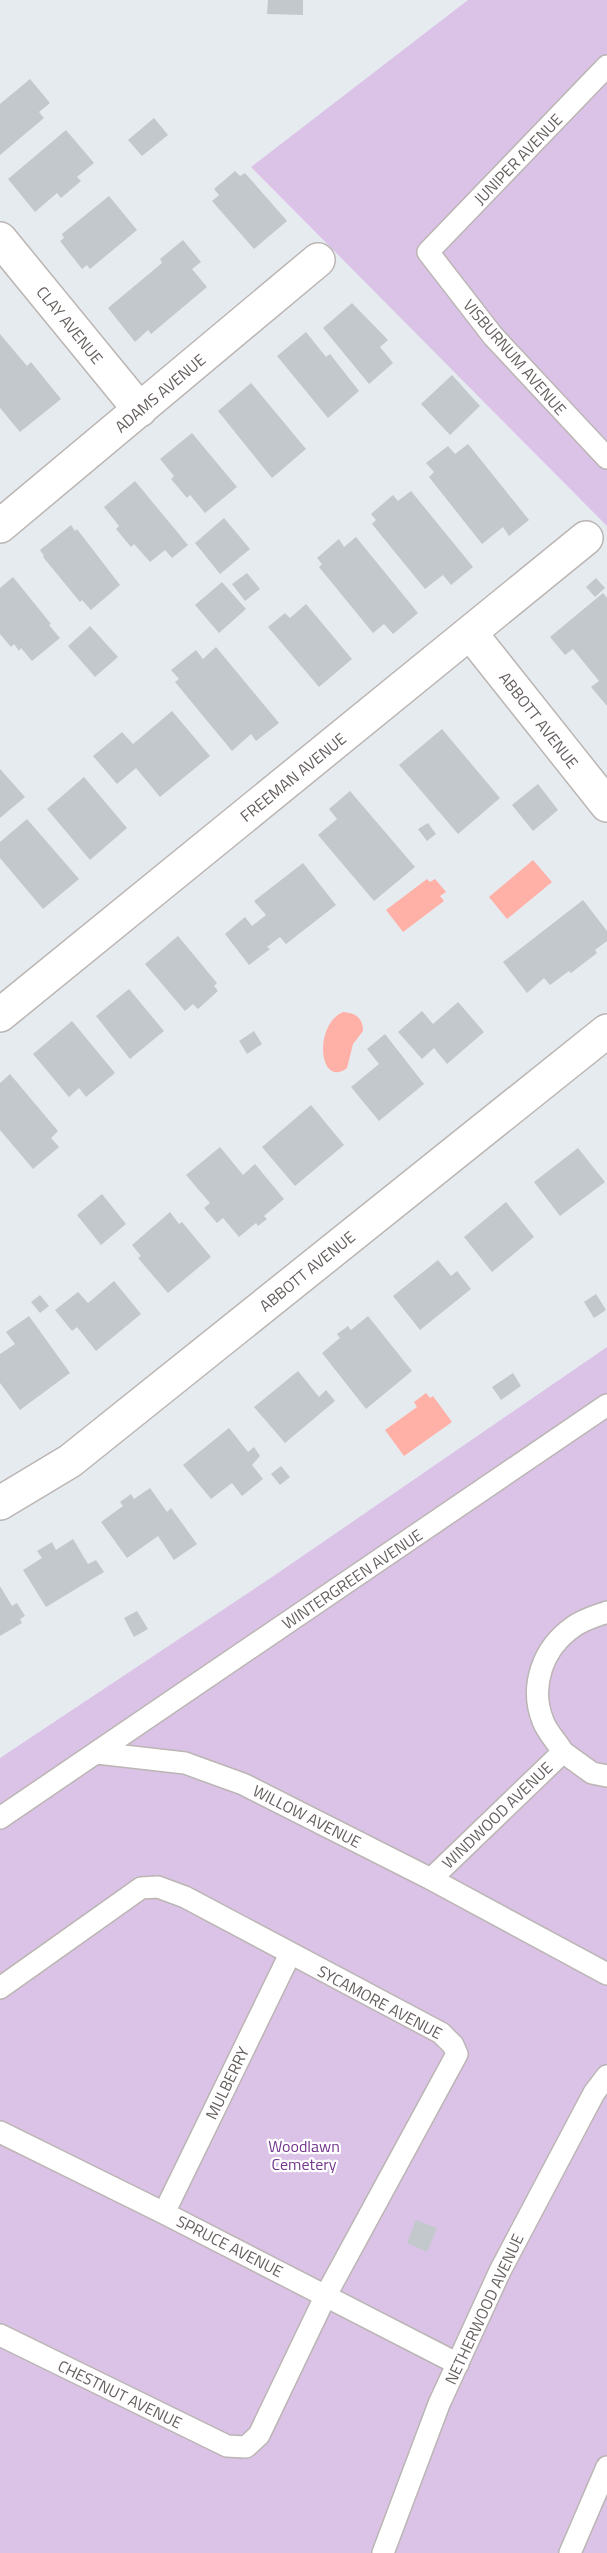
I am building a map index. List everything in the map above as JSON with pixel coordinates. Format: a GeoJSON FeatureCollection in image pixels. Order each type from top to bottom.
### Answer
{"type":"FeatureCollection","features":[{"type":"Feature","properties":{"kind":"street","name":"CLAY AVENUE"},"geometry":{"type":"LineString","coordinates":[[0,239],[140,410]]}},
{"type":"Feature","properties":{"kind":"street","name":"ADAMS AVENUE"},"geometry":{"type":"LineString","coordinates":[[0,526],[318,260]]}},
{"type":"Feature","properties":{"kind":"street","name":"FREEMAN AVENUE"},"geometry":{"type":"LineString","coordinates":[[0,1015],[471,634],[586,538]]}},
{"type":"Feature","properties":{"kind":"street","name":"ABBOTT AVENUE"},"geometry":{"type":"LineString","coordinates":[[471,634],[607,805]]}},
{"type":"Feature","properties":{"kind":"street","name":"ABBOTT AVENUE"},"geometry":{"type":"LineString","coordinates":[[0,1503],[70,1461],[607,1031]]}},
{"type":"Feature","properties":{"kind":"lane","name":"JUNIPER AVENUE"},"geometry":{"type":"LineString","coordinates":[[428,252],[607,66]]}},
{"type":"Feature","properties":{"kind":"lane","name":"VISBURNUM AVENUE"},"geometry":{"type":"LineString","coordinates":[[428,252],[492,336],[607,458]]}},
{"type":"Feature","properties":{"kind":"lane","name":"WINTERGREEN AVENUE"},"geometry":{"type":"LineString","coordinates":[[97,1753],[607,1405]]}},
{"type":"Feature","properties":{"kind":"lane","name":"WINDWOOD AVENUE"},"geometry":{"type":"LineString","coordinates":[[607,1612],[575,1625],[554,1642],[542,1664],[536,1692],[543,1722],[563,1752],[592,1773],[607,1776]]}},
{"type":"Feature","properties":{"kind":"lane","name":"WINDWOOD AVENUE"},"geometry":{"type":"LineString","coordinates":[[431,1879],[563,1752]]}},
{"type":"Feature","properties":{"kind":"lane"},"geometry":{"type":"LineString","coordinates":[[0,1818],[97,1753]]}},
{"type":"Feature","properties":{"kind":"lane","name":"WILLOW AVENUE"},"geometry":{"type":"LineString","coordinates":[[97,1753],[185,1763],[243,1784],[431,1879],[607,1974]]}},
{"type":"Feature","properties":{"kind":"lane","name":"SYCAMORE AVENUE"},"geometry":{"type":"LineString","coordinates":[[0,1988],[141,1888],[158,1887],[185,1898],[441,2033],[453,2045],[457,2054],[326,2295],[259,2435],[249,2445],[241,2448]]}},
{"type":"Feature","properties":{"kind":"lane","name":"MULBERRY"},"geometry":{"type":"LineString","coordinates":[[164,2213],[290,1954]]}},
{"type":"Feature","properties":{"kind":"lane","name":"NETHERWOOD AVENUE"},"geometry":{"type":"LineString","coordinates":[[383,2553],[440,2404],[506,2261],[594,2092],[607,2076]]}},
{"type":"Feature","properties":{"kind":"lane","name":"SPRUCE AVENUE"},"geometry":{"type":"LineString","coordinates":[[0,2132],[326,2295],[458,2364]]}},
{"type":"Feature","properties":{"kind":"lane","name":"CHESTNUT AVENUE"},"geometry":{"type":"LineString","coordinates":[[0,2335],[208,2436],[232,2447],[241,2448]]}},
{"type":"Feature","properties":{"kind":"lane"},"geometry":{"type":"LineString","coordinates":[[575,2550],[607,2467]]}},
{"type":"Feature","properties":{"kind":"green space"},"geometry":{"type":"Polygon","coordinates":[[[468,0],[607,0],[607,526],[251,167],[468,0]]]}},
{"type":"Feature","properties":{"kind":"green space","name":"Woodlawn Cemetery"},"geometry":{"type":"Polygon","coordinates":[[[607,1347],[607,2553],[0,2553],[0,1758],[275,1575],[607,1347]]]}},
{"type":"Feature","properties":{"kind":"shaded area"},"geometry":{"type":"Polygon","coordinates":[[[533,860],[552,882],[507,919],[489,897],[533,860]]]}},
{"type":"Feature","properties":{"kind":"shaded area"},"geometry":{"type":"Polygon","coordinates":[[[427,879],[430,882],[435,879],[446,892],[440,896],[444,901],[403,932],[386,910],[427,879]]]}},
{"type":"Feature","properties":{"kind":"shaded area"},"geometry":{"type":"Polygon","coordinates":[[[343,1012],[358,1017],[363,1031],[353,1044],[347,1068],[338,1072],[330,1070],[326,1063],[323,1053],[324,1041],[333,1019],[343,1012]]]}},
{"type":"Feature","properties":{"kind":"shaded area"},"geometry":{"type":"Polygon","coordinates":[[[426,1393],[430,1398],[433,1396],[452,1422],[404,1456],[385,1430],[417,1407],[414,1402],[426,1393]]]}},
{"type":"Feature","properties":{"kind":"building"},"geometry":{"type":"Polygon","coordinates":[[[268,0],[303,0],[303,15],[267,14],[268,0]]]}},
{"type":"Feature","properties":{"kind":"building"},"geometry":{"type":"Polygon","coordinates":[[[30,79],[50,103],[39,112],[44,118],[0,155],[0,104],[30,79]]]}},
{"type":"Feature","properties":{"kind":"building"},"geometry":{"type":"Polygon","coordinates":[[[154,118],[168,135],[142,156],[128,140],[154,118]]]}},
{"type":"Feature","properties":{"kind":"building"},"geometry":{"type":"Polygon","coordinates":[[[66,130],[94,163],[77,177],[81,181],[61,198],[57,193],[35,212],[8,179],[66,130]]]}},
{"type":"Feature","properties":{"kind":"building"},"geometry":{"type":"Polygon","coordinates":[[[235,171],[240,176],[245,173],[287,221],[254,249],[212,201],[219,195],[214,189],[235,171]]]}},
{"type":"Feature","properties":{"kind":"building"},"geometry":{"type":"Polygon","coordinates":[[[109,196],[137,230],[90,269],[87,265],[82,269],[60,241],[64,238],[62,234],[109,196]]]}},
{"type":"Feature","properties":{"kind":"building"},"geometry":{"type":"Polygon","coordinates":[[[183,240],[201,262],[192,269],[207,287],[151,334],[148,330],[135,342],[108,308],[162,263],[160,259],[183,240]]]}},
{"type":"Feature","properties":{"kind":"building"},"geometry":{"type":"Polygon","coordinates":[[[352,303],[388,340],[380,347],[393,363],[369,384],[323,328],[352,303]]]}},
{"type":"Feature","properties":{"kind":"building"},"geometry":{"type":"Polygon","coordinates":[[[306,332],[326,357],[330,354],[359,391],[328,418],[277,356],[306,332]]]}},
{"type":"Feature","properties":{"kind":"building"},"geometry":{"type":"Polygon","coordinates":[[[0,334],[27,366],[31,362],[61,399],[20,432],[0,408],[0,334]]]}},
{"type":"Feature","properties":{"kind":"building"},"geometry":{"type":"Polygon","coordinates":[[[452,375],[480,406],[450,435],[421,404],[452,375]]]}},
{"type":"Feature","properties":{"kind":"building"},"geometry":{"type":"Polygon","coordinates":[[[251,383],[306,449],[272,478],[218,411],[251,383]]]}},
{"type":"Feature","properties":{"kind":"building"},"geometry":{"type":"Polygon","coordinates":[[[192,433],[237,487],[205,513],[190,495],[187,498],[171,479],[174,476],[160,459],[192,433]]]}},
{"type":"Feature","properties":{"kind":"building"},"geometry":{"type":"Polygon","coordinates":[[[468,444],[529,520],[509,536],[503,527],[482,544],[429,477],[434,472],[426,463],[448,446],[455,454],[468,444]]]}},
{"type":"Feature","properties":{"kind":"building"},"geometry":{"type":"Polygon","coordinates":[[[135,481],[188,545],[172,558],[165,550],[150,562],[134,544],[131,547],[116,529],[119,526],[104,507],[135,481]]]}},
{"type":"Feature","properties":{"kind":"building"},"geometry":{"type":"Polygon","coordinates":[[[411,491],[473,567],[451,585],[443,575],[425,589],[372,524],[376,520],[371,514],[393,495],[398,501],[411,491]]]}},
{"type":"Feature","properties":{"kind":"building"},"geometry":{"type":"Polygon","coordinates":[[[224,518],[250,549],[220,574],[195,543],[224,518]]]}},
{"type":"Feature","properties":{"kind":"building"},"geometry":{"type":"Polygon","coordinates":[[[71,525],[75,531],[77,529],[120,585],[91,610],[82,600],[80,602],[43,557],[40,550],[71,525]]]}},
{"type":"Feature","properties":{"kind":"building"},"geometry":{"type":"Polygon","coordinates":[[[356,537],[418,613],[393,634],[384,624],[373,633],[319,567],[322,564],[317,558],[339,539],[344,547],[356,537]]]}},
{"type":"Feature","properties":{"kind":"building"},"geometry":{"type":"Polygon","coordinates":[[[247,573],[260,589],[245,601],[232,584],[247,573]]]}},
{"type":"Feature","properties":{"kind":"building"},"geometry":{"type":"Polygon","coordinates":[[[13,577],[60,638],[32,661],[21,648],[19,651],[14,644],[11,647],[0,634],[0,588],[13,577]]]}},
{"type":"Feature","properties":{"kind":"building"},"geometry":{"type":"Polygon","coordinates":[[[596,578],[605,588],[595,597],[586,587],[596,578]]]}},
{"type":"Feature","properties":{"kind":"building"},"geometry":{"type":"Polygon","coordinates":[[[222,582],[246,609],[219,633],[195,605],[222,582]]]}},
{"type":"Feature","properties":{"kind":"building"},"geometry":{"type":"Polygon","coordinates":[[[603,593],[607,598],[607,706],[591,687],[599,681],[573,649],[565,655],[550,637],[603,593]]]}},
{"type":"Feature","properties":{"kind":"building"},"geometry":{"type":"Polygon","coordinates":[[[306,604],[352,659],[319,687],[268,627],[285,613],[290,618],[306,604]]]}},
{"type":"Feature","properties":{"kind":"building"},"geometry":{"type":"Polygon","coordinates":[[[90,626],[118,657],[95,677],[68,646],[90,626]]]}},
{"type":"Feature","properties":{"kind":"building"},"geometry":{"type":"Polygon","coordinates":[[[216,647],[279,723],[256,741],[251,734],[232,751],[175,682],[179,679],[171,670],[196,650],[203,659],[216,647]]]}},
{"type":"Feature","properties":{"kind":"building"},"geometry":{"type":"Polygon","coordinates":[[[172,711],[210,756],[160,797],[136,768],[117,784],[93,756],[122,732],[133,744],[172,711]]]}},
{"type":"Feature","properties":{"kind":"building"},"geometry":{"type":"Polygon","coordinates":[[[442,729],[500,798],[458,834],[399,765],[442,729]]]}},
{"type":"Feature","properties":{"kind":"building"},"geometry":{"type":"Polygon","coordinates":[[[0,769],[25,797],[0,818],[0,769]]]}},
{"type":"Feature","properties":{"kind":"building"},"geometry":{"type":"Polygon","coordinates":[[[84,777],[127,828],[90,860],[47,809],[84,777]]]}},
{"type":"Feature","properties":{"kind":"building"},"geometry":{"type":"Polygon","coordinates":[[[538,784],[558,810],[533,831],[512,805],[538,784]]]}},
{"type":"Feature","properties":{"kind":"building"},"geometry":{"type":"Polygon","coordinates":[[[350,791],[415,867],[374,901],[318,835],[337,819],[329,809],[350,791]]]}},
{"type":"Feature","properties":{"kind":"building"},"geometry":{"type":"Polygon","coordinates":[[[27,819],[79,879],[43,909],[0,858],[0,842],[27,819]]]}},
{"type":"Feature","properties":{"kind":"building"},"geometry":{"type":"Polygon","coordinates":[[[428,823],[436,834],[427,841],[418,829],[428,823]]]}},
{"type":"Feature","properties":{"kind":"building"},"geometry":{"type":"Polygon","coordinates":[[[303,863],[336,905],[286,944],[280,937],[267,947],[270,949],[249,965],[225,934],[245,917],[252,926],[266,915],[254,901],[303,863]]]}},
{"type":"Feature","properties":{"kind":"building"},"geometry":{"type":"Polygon","coordinates":[[[583,900],[607,931],[607,941],[595,950],[597,953],[571,973],[569,971],[550,985],[544,978],[527,993],[503,962],[583,900]]]}},
{"type":"Feature","properties":{"kind":"building"},"geometry":{"type":"Polygon","coordinates":[[[178,936],[217,983],[214,986],[218,991],[198,1009],[193,1004],[185,1011],[145,964],[178,936]]]}},
{"type":"Feature","properties":{"kind":"building"},"geometry":{"type":"Polygon","coordinates":[[[129,989],[164,1031],[130,1059],[96,1016],[129,989]]]}},
{"type":"Feature","properties":{"kind":"building"},"geometry":{"type":"Polygon","coordinates":[[[458,1002],[484,1032],[447,1064],[434,1048],[422,1059],[398,1032],[422,1011],[433,1024],[458,1002]]]}},
{"type":"Feature","properties":{"kind":"building"},"geometry":{"type":"Polygon","coordinates":[[[72,1021],[115,1073],[86,1097],[79,1088],[69,1097],[33,1054],[72,1021]]]}},
{"type":"Feature","properties":{"kind":"building"},"geometry":{"type":"Polygon","coordinates":[[[254,1031],[262,1044],[247,1054],[239,1041],[254,1031]]]}},
{"type":"Feature","properties":{"kind":"building"},"geometry":{"type":"Polygon","coordinates":[[[385,1034],[424,1084],[379,1121],[351,1087],[379,1064],[367,1049],[385,1034]]]}},
{"type":"Feature","properties":{"kind":"building"},"geometry":{"type":"Polygon","coordinates":[[[10,1074],[58,1131],[51,1138],[59,1147],[33,1169],[0,1130],[0,1083],[10,1074]]]}},
{"type":"Feature","properties":{"kind":"building"},"geometry":{"type":"Polygon","coordinates":[[[311,1105],[344,1145],[295,1186],[262,1147],[311,1105]]]}},
{"type":"Feature","properties":{"kind":"building"},"geometry":{"type":"Polygon","coordinates":[[[220,1147],[243,1175],[255,1164],[284,1199],[264,1216],[267,1219],[258,1226],[256,1223],[239,1237],[223,1218],[217,1223],[204,1208],[210,1203],[186,1175],[220,1147]]]}},
{"type":"Feature","properties":{"kind":"building"},"geometry":{"type":"Polygon","coordinates":[[[578,1148],[605,1182],[560,1216],[534,1182],[578,1148]]]}},
{"type":"Feature","properties":{"kind":"building"},"geometry":{"type":"Polygon","coordinates":[[[102,1194],[126,1224],[101,1245],[77,1215],[102,1194]]]}},
{"type":"Feature","properties":{"kind":"building"},"geometry":{"type":"Polygon","coordinates":[[[506,1202],[534,1237],[492,1272],[464,1237],[506,1202]]]}},
{"type":"Feature","properties":{"kind":"building"},"geometry":{"type":"Polygon","coordinates":[[[170,1212],[179,1224],[182,1222],[211,1257],[168,1293],[138,1258],[141,1256],[132,1245],[170,1212]]]}},
{"type":"Feature","properties":{"kind":"building"},"geometry":{"type":"Polygon","coordinates":[[[438,1260],[451,1276],[457,1271],[471,1289],[420,1330],[393,1296],[438,1260]]]}},
{"type":"Feature","properties":{"kind":"building"},"geometry":{"type":"Polygon","coordinates":[[[114,1281],[141,1314],[96,1351],[77,1327],[72,1331],[55,1310],[78,1292],[88,1303],[114,1281]]]}},
{"type":"Feature","properties":{"kind":"building"},"geometry":{"type":"Polygon","coordinates":[[[596,1294],[606,1310],[594,1318],[584,1302],[596,1294]]]}},
{"type":"Feature","properties":{"kind":"building"},"geometry":{"type":"Polygon","coordinates":[[[40,1295],[49,1306],[40,1313],[31,1302],[40,1295]]]}},
{"type":"Feature","properties":{"kind":"building"},"geometry":{"type":"Polygon","coordinates":[[[29,1316],[70,1373],[20,1410],[0,1383],[0,1354],[15,1344],[6,1332],[29,1316]]]}},
{"type":"Feature","properties":{"kind":"building"},"geometry":{"type":"Polygon","coordinates":[[[368,1316],[412,1371],[366,1409],[322,1353],[340,1338],[337,1334],[348,1326],[351,1330],[368,1316]]]}},
{"type":"Feature","properties":{"kind":"building"},"geometry":{"type":"Polygon","coordinates":[[[298,1371],[319,1397],[326,1390],[335,1401],[285,1443],[254,1407],[298,1371]]]}},
{"type":"Feature","properties":{"kind":"building"},"geometry":{"type":"Polygon","coordinates":[[[513,1373],[521,1386],[501,1400],[492,1387],[513,1373]]]}},
{"type":"Feature","properties":{"kind":"building"},"geometry":{"type":"Polygon","coordinates":[[[229,1428],[248,1452],[254,1447],[260,1456],[252,1465],[263,1479],[242,1496],[232,1483],[211,1499],[183,1465],[229,1428]]]}},
{"type":"Feature","properties":{"kind":"building"},"geometry":{"type":"Polygon","coordinates":[[[281,1466],[290,1477],[280,1485],[271,1474],[281,1466]]]}},
{"type":"Feature","properties":{"kind":"building"},"geometry":{"type":"Polygon","coordinates":[[[150,1488],[167,1512],[171,1508],[197,1544],[174,1560],[158,1536],[127,1558],[101,1522],[123,1506],[120,1502],[131,1494],[134,1499],[150,1488]]]}},
{"type":"Feature","properties":{"kind":"building"},"geometry":{"type":"Polygon","coordinates":[[[73,1539],[88,1564],[96,1560],[104,1572],[46,1607],[23,1570],[42,1558],[37,1551],[52,1542],[56,1550],[73,1539]]]}},
{"type":"Feature","properties":{"kind":"building"},"geometry":{"type":"Polygon","coordinates":[[[0,1586],[12,1606],[17,1603],[25,1616],[20,1619],[22,1623],[0,1636],[0,1586]]]}},
{"type":"Feature","properties":{"kind":"building"},"geometry":{"type":"Polygon","coordinates":[[[137,1611],[148,1629],[134,1637],[124,1618],[137,1611]]]}},
{"type":"Feature","properties":{"kind":"building"},"geometry":{"type":"Polygon","coordinates":[[[416,2220],[437,2228],[427,2252],[407,2243],[416,2220]]]}}]}
